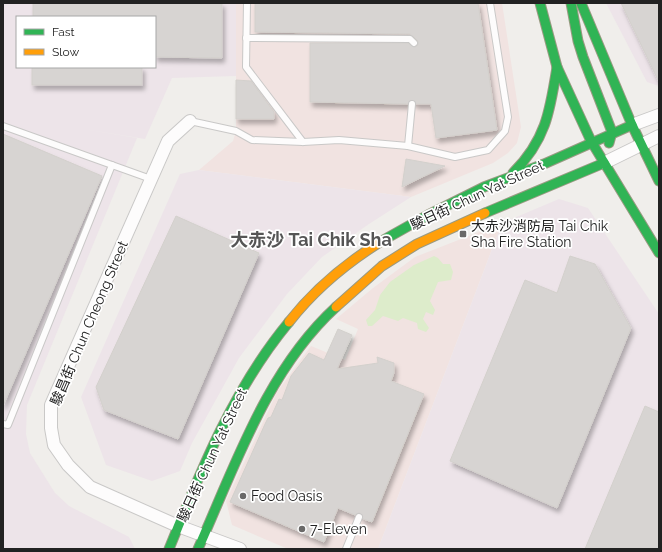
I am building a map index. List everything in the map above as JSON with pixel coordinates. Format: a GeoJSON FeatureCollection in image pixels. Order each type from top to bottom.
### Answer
{"type":"FeatureCollection","features":[{"type":"Feature","properties":{"kind":"street"},"geometry":{"type":"LineString","coordinates":[[540,3],[557,67],[591,141],[659,253]]}},
{"type":"Feature","properties":{"kind":"street"},"geometry":{"type":"LineString","coordinates":[[571,3],[580,46],[593,87],[612,132],[604,163]]}},
{"type":"Feature","properties":{"kind":"street"},"geometry":{"type":"LineString","coordinates":[[581,3],[632,125],[659,181]]}},
{"type":"Feature","properties":{"kind":"street"},"geometry":{"type":"LineString","coordinates":[[510,176],[530,156],[541,136],[549,114],[557,67]]}},
{"type":"Feature","properties":{"kind":"street","name":"駿日街 Chun Yat Street"},"geometry":{"type":"LineString","coordinates":[[170,549],[178,526],[224,422],[253,370],[303,303],[331,276],[368,250],[447,206],[510,176],[551,161],[591,141],[659,115]]}},
{"type":"Feature","properties":{"kind":"street","name":"駿昌街 Chun Cheong Street"},"geometry":{"type":"LineString","coordinates":[[190,121],[168,141],[51,405],[51,428],[54,445],[68,465],[90,486],[178,526],[240,549]]}},
{"type":"Feature","properties":{"kind":"street","name":"駿日街 Chun Yat Street"},"geometry":{"type":"LineString","coordinates":[[198,549],[222,491],[256,419],[283,371],[319,323],[351,293],[382,266],[417,244],[458,224],[604,163],[659,136]]}},
{"type":"Feature","properties":{"kind":"lane"},"geometry":{"type":"LineString","coordinates":[[247,3],[246,67],[303,142]]}},
{"type":"Feature","properties":{"kind":"lane"},"geometry":{"type":"LineString","coordinates":[[190,121],[236,131],[252,140],[303,142],[339,140],[408,146],[455,157],[488,150],[505,131],[508,117],[490,3]]}},
{"type":"Feature","properties":{"kind":"lane"},"geometry":{"type":"LineString","coordinates":[[246,38],[410,39],[414,43]]}},
{"type":"Feature","properties":{"kind":"lane"},"geometry":{"type":"LineString","coordinates":[[408,146],[412,104]]}},
{"type":"Feature","properties":{"kind":"lane"},"geometry":{"type":"LineString","coordinates":[[3,126],[152,179]]}},
{"type":"Feature","properties":{"kind":"lane"},"geometry":{"type":"LineString","coordinates":[[3,424],[8,425],[112,165]]}},
{"type":"Feature","properties":{"kind":"lane"},"geometry":{"type":"LineString","coordinates":[[346,549],[359,517]]}},
{"type":"Feature","properties":{"kind":"shaded area"},"geometry":{"type":"Polygon","coordinates":[[[3,3],[236,3],[236,76],[172,78],[145,139],[84,129],[137,138],[27,405],[26,434],[30,453],[55,493],[69,506],[129,537],[135,549],[3,549],[3,3]]]}},
{"type":"Feature","properties":{"kind":"shaded area"},"geometry":{"type":"Polygon","coordinates":[[[236,3],[502,3],[521,127],[517,143],[508,153],[493,163],[411,197],[199,170],[233,141],[236,131],[236,3]]]}},
{"type":"Feature","properties":{"kind":"shaded area"},"geometry":{"type":"Polygon","coordinates":[[[606,3],[659,3],[659,86],[647,82],[606,3]]]}},
{"type":"Feature","properties":{"kind":"shaded area"},"geometry":{"type":"Polygon","coordinates":[[[199,170],[411,197],[322,257],[287,294],[239,358],[192,443],[180,471],[152,481],[106,465],[81,397],[180,174],[199,170]]]}},
{"type":"Feature","properties":{"kind":"shaded area"},"geometry":{"type":"Polygon","coordinates":[[[559,199],[588,208],[659,314],[659,549],[378,549],[502,223],[559,199]]]}},
{"type":"Feature","properties":{"kind":"shaded area"},"geometry":{"type":"Polygon","coordinates":[[[502,223],[378,549],[288,549],[232,525],[226,501],[277,392],[311,346],[345,360],[358,329],[336,319],[373,288],[415,257],[502,223]]]}},
{"type":"Feature","properties":{"kind":"green space"},"geometry":{"type":"Polygon","coordinates":[[[434,256],[443,264],[450,264],[453,272],[451,280],[438,282],[430,301],[435,310],[433,315],[426,312],[423,319],[429,328],[426,332],[418,329],[417,323],[403,318],[398,321],[383,316],[372,326],[368,326],[366,320],[375,310],[380,295],[390,282],[414,265],[434,256]]]}},
{"type":"Feature","properties":{"kind":"building"},"geometry":{"type":"Polygon","coordinates":[[[33,3],[222,3],[222,58],[156,57],[156,16],[33,16],[33,3]]]}},
{"type":"Feature","properties":{"kind":"building"},"geometry":{"type":"Polygon","coordinates":[[[255,3],[478,3],[497,130],[436,138],[431,104],[416,104],[412,100],[408,104],[310,102],[310,43],[408,43],[415,47],[418,45],[418,41],[410,34],[255,32],[255,3]]]}},
{"type":"Feature","properties":{"kind":"building"},"geometry":{"type":"Polygon","coordinates":[[[621,3],[659,3],[659,82],[621,3]]]}},
{"type":"Feature","properties":{"kind":"building"},"geometry":{"type":"Polygon","coordinates":[[[32,68],[142,68],[142,85],[32,85],[32,68]]]}},
{"type":"Feature","properties":{"kind":"building"},"geometry":{"type":"Polygon","coordinates":[[[236,80],[251,81],[274,112],[274,119],[236,119],[236,80]]]}},
{"type":"Feature","properties":{"kind":"building"},"geometry":{"type":"Polygon","coordinates":[[[3,134],[102,176],[3,406],[3,134]]]}},
{"type":"Feature","properties":{"kind":"building"},"geometry":{"type":"Polygon","coordinates":[[[406,159],[445,166],[402,187],[406,159]]]}},
{"type":"Feature","properties":{"kind":"building"},"geometry":{"type":"Polygon","coordinates":[[[176,216],[259,253],[178,439],[104,410],[96,387],[176,216]]]}},
{"type":"Feature","properties":{"kind":"building"},"geometry":{"type":"Polygon","coordinates":[[[570,256],[595,264],[631,328],[557,508],[450,461],[525,280],[557,293],[570,256]]]}},
{"type":"Feature","properties":{"kind":"building"},"geometry":{"type":"Polygon","coordinates":[[[338,329],[352,335],[337,369],[378,363],[377,357],[394,363],[394,373],[391,381],[424,394],[372,522],[363,519],[360,513],[355,515],[338,508],[324,542],[230,502],[265,424],[268,418],[271,417],[279,399],[282,400],[291,376],[309,353],[324,360],[338,329]]]}},
{"type":"Feature","properties":{"kind":"building"},"geometry":{"type":"Polygon","coordinates":[[[645,406],[659,412],[659,549],[585,549],[645,406]]]}},
{"type":"Feature","properties":{"kind":"traffic: fast"},"geometry":{"type":"LineString","coordinates":[[540,3],[557,67],[591,141],[659,253]]}},
{"type":"Feature","properties":{"kind":"traffic: fast"},"geometry":{"type":"LineString","coordinates":[[571,3],[578,41],[583,57],[612,132],[609,143]]}},
{"type":"Feature","properties":{"kind":"traffic: fast"},"geometry":{"type":"LineString","coordinates":[[581,3],[632,125],[659,181]]}},
{"type":"Feature","properties":{"kind":"traffic: fast"},"geometry":{"type":"LineString","coordinates":[[513,173],[524,161],[540,137],[549,111],[557,67]]}},
{"type":"Feature","properties":{"kind":"traffic: fast"},"geometry":{"type":"LineString","coordinates":[[380,242],[428,215],[484,187],[544,164],[632,125]]}},
{"type":"Feature","properties":{"kind":"traffic: fast"},"geometry":{"type":"LineString","coordinates":[[485,213],[604,163]]}},
{"type":"Feature","properties":{"kind":"traffic: fast"},"geometry":{"type":"LineString","coordinates":[[198,549],[255,420],[272,389],[312,332],[336,307]]}},
{"type":"Feature","properties":{"kind":"traffic: fast"},"geometry":{"type":"LineString","coordinates":[[169,549],[220,431],[235,402],[269,347],[289,322]]}},
{"type":"Feature","properties":{"kind":"traffic: slow"},"geometry":{"type":"LineString","coordinates":[[336,307],[382,266],[417,244],[485,213]]}},
{"type":"Feature","properties":{"kind":"traffic: slow"},"geometry":{"type":"LineString","coordinates":[[289,322],[309,299],[331,278],[380,242]]}},
{"type":"Feature","properties":{"kind":"place","name":"大赤沙消防局 Tai Chik Sha Fire Station"},"geometry":{"type":"Point","coordinates":[463,234]}},
{"type":"Feature","properties":{"kind":"place","name":"Food Oasis"},"geometry":{"type":"Point","coordinates":[243,496]}},
{"type":"Feature","properties":{"kind":"place","name":"7-Eleven"},"geometry":{"type":"Point","coordinates":[302,529]}},
{"type":"Feature","properties":{"kind":"district","name":"大赤沙 Tai Chik Sha"},"geometry":{"type":"Point","coordinates":[311,240]}}]}
